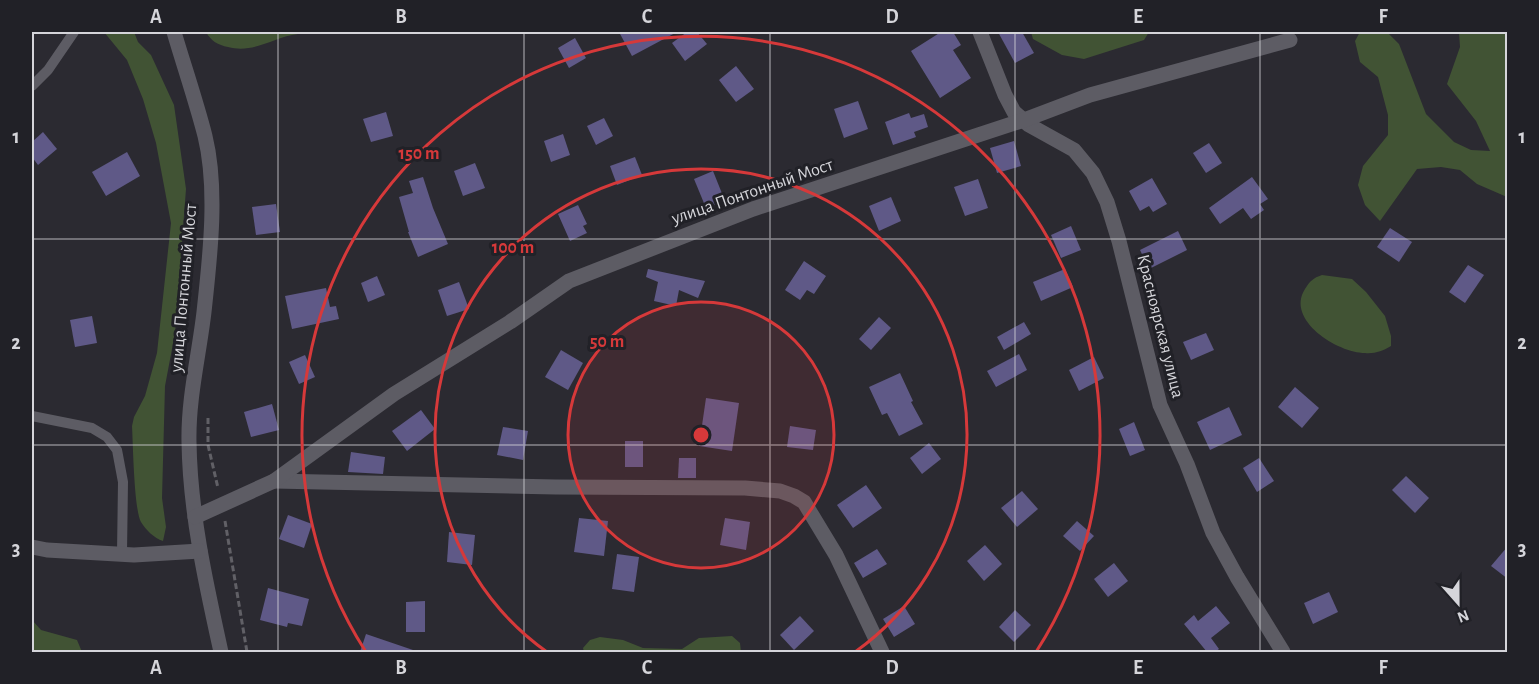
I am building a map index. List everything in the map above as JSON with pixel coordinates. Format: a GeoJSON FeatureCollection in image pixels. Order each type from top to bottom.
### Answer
{"type":"FeatureCollection","features":[{"type":"Feature","properties":{"kind":"street","name":"улица Понтонный Мост"},"geometry":{"type":"LineString","coordinates":[[174,32],[206,137],[210,174],[209,258],[204,313],[193,385],[189,442],[200,551],[221,652]]}},
{"type":"Feature","properties":{"kind":"street","name":"Красноярская улица"},"geometry":{"type":"LineString","coordinates":[[980,32],[1014,112],[1074,150],[1093,173],[1107,202],[1119,241],[1160,405],[1187,464],[1213,533],[1283,652]]}},
{"type":"Feature","properties":{"kind":"street","name":"улица Понтонный Мост"},"geometry":{"type":"LineString","coordinates":[[195,517],[274,481],[394,394],[510,322],[569,281],[753,209],[1024,120],[1090,95],[1290,40]]}},
{"type":"Feature","properties":{"kind":"street","name":"улица Понтонный Мост"},"geometry":{"type":"LineString","coordinates":[[274,481],[545,487],[745,488],[780,491],[804,502],[836,555],[882,652]]}},
{"type":"Feature","properties":{"kind":"street"},"geometry":{"type":"LineString","coordinates":[[37,550],[134,555],[200,551]]}},
{"type":"Feature","properties":{"kind":"lane"},"geometry":{"type":"LineString","coordinates":[[32,86],[48,70],[74,32]]}},
{"type":"Feature","properties":{"kind":"lane"},"geometry":{"type":"LineString","coordinates":[[32,416],[92,428],[108,437],[117,450],[123,482],[122,553]]}},
{"type":"Feature","properties":{"kind":"path"},"geometry":{"type":"LineString","coordinates":[[208,414],[208,445],[222,505],[247,652]]}},
{"type":"Feature","properties":{"kind":"green space"},"geometry":{"type":"Polygon","coordinates":[[[104,32],[134,32],[138,42],[151,55],[174,105],[186,189],[175,333],[165,386],[162,498],[166,527],[163,541],[148,531],[139,515],[135,491],[132,426],[145,396],[157,353],[171,223],[156,143],[143,99],[127,60],[104,32]]]}},
{"type":"Feature","properties":{"kind":"green space"},"geometry":{"type":"Polygon","coordinates":[[[206,32],[317,32],[298,34],[255,47],[237,49],[218,44],[206,32]]]}},
{"type":"Feature","properties":{"kind":"green space"},"geometry":{"type":"Polygon","coordinates":[[[1031,32],[1149,32],[1144,40],[1084,59],[1062,55],[1033,39],[1031,32]]]}},
{"type":"Feature","properties":{"kind":"green space"},"geometry":{"type":"Polygon","coordinates":[[[1360,32],[1387,32],[1399,44],[1426,114],[1454,142],[1471,150],[1490,151],[1476,121],[1447,84],[1460,47],[1459,32],[1507,32],[1507,197],[1477,184],[1460,170],[1441,167],[1417,169],[1380,221],[1365,205],[1358,185],[1363,166],[1388,135],[1388,115],[1378,77],[1360,62],[1355,41],[1360,32]]]}},
{"type":"Feature","properties":{"kind":"green space"},"geometry":{"type":"Polygon","coordinates":[[[1322,275],[1352,279],[1366,292],[1385,316],[1391,336],[1391,346],[1375,353],[1354,352],[1317,333],[1302,312],[1301,301],[1308,284],[1322,275]]]}},
{"type":"Feature","properties":{"kind":"green space"},"geometry":{"type":"Polygon","coordinates":[[[32,620],[41,630],[77,640],[82,652],[32,652],[32,620]]]}},
{"type":"Feature","properties":{"kind":"green space"},"geometry":{"type":"Polygon","coordinates":[[[732,636],[740,643],[741,652],[584,652],[583,648],[590,640],[600,637],[623,640],[643,648],[682,649],[699,638],[732,636]]]}},
{"type":"Feature","properties":{"kind":"building"},"geometry":{"type":"Polygon","coordinates":[[[619,32],[677,32],[632,56],[619,32]]]}},
{"type":"Feature","properties":{"kind":"building"},"geometry":{"type":"Polygon","coordinates":[[[687,32],[697,32],[707,44],[685,61],[672,43],[687,32]]]}},
{"type":"Feature","properties":{"kind":"building"},"geometry":{"type":"Polygon","coordinates":[[[941,32],[953,32],[961,45],[953,50],[971,78],[940,98],[911,51],[941,32]]]}},
{"type":"Feature","properties":{"kind":"building"},"geometry":{"type":"Polygon","coordinates":[[[998,32],[1022,32],[1034,53],[1015,63],[998,32]]]}},
{"type":"Feature","properties":{"kind":"building"},"geometry":{"type":"Polygon","coordinates":[[[575,38],[586,58],[569,68],[558,48],[575,38]]]}},
{"type":"Feature","properties":{"kind":"building"},"geometry":{"type":"Polygon","coordinates":[[[736,66],[754,89],[736,102],[719,80],[736,66]]]}},
{"type":"Feature","properties":{"kind":"building"},"geometry":{"type":"Polygon","coordinates":[[[858,101],[868,129],[844,138],[834,109],[858,101]]]}},
{"type":"Feature","properties":{"kind":"building"},"geometry":{"type":"Polygon","coordinates":[[[386,112],[393,136],[371,142],[363,119],[386,112]]]}},
{"type":"Feature","properties":{"kind":"building"},"geometry":{"type":"Polygon","coordinates":[[[909,113],[911,118],[924,114],[928,127],[914,132],[916,137],[893,145],[885,122],[909,113]]]}},
{"type":"Feature","properties":{"kind":"building"},"geometry":{"type":"Polygon","coordinates":[[[604,118],[613,136],[596,145],[587,126],[604,118]]]}},
{"type":"Feature","properties":{"kind":"building"},"geometry":{"type":"Polygon","coordinates":[[[43,132],[57,149],[38,165],[32,157],[32,142],[43,132]]]}},
{"type":"Feature","properties":{"kind":"building"},"geometry":{"type":"Polygon","coordinates":[[[563,134],[570,155],[551,162],[544,141],[563,134]]]}},
{"type":"Feature","properties":{"kind":"building"},"geometry":{"type":"Polygon","coordinates":[[[1014,141],[1021,166],[997,173],[990,148],[1014,141]]]}},
{"type":"Feature","properties":{"kind":"building"},"geometry":{"type":"Polygon","coordinates":[[[1209,143],[1222,163],[1206,173],[1193,153],[1209,143]]]}},
{"type":"Feature","properties":{"kind":"building"},"geometry":{"type":"Polygon","coordinates":[[[127,152],[140,176],[106,196],[92,172],[127,152]]]}},
{"type":"Feature","properties":{"kind":"building"},"geometry":{"type":"Polygon","coordinates":[[[635,157],[642,175],[617,185],[610,166],[635,157]]]}},
{"type":"Feature","properties":{"kind":"building"},"geometry":{"type":"Polygon","coordinates":[[[475,163],[485,188],[463,196],[454,171],[475,163]]]}},
{"type":"Feature","properties":{"kind":"building"},"geometry":{"type":"Polygon","coordinates":[[[713,171],[725,201],[706,208],[694,179],[713,171]]]}},
{"type":"Feature","properties":{"kind":"building"},"geometry":{"type":"Polygon","coordinates":[[[423,177],[448,244],[418,257],[408,232],[399,197],[413,193],[409,181],[423,177]]]}},
{"type":"Feature","properties":{"kind":"building"},"geometry":{"type":"Polygon","coordinates":[[[1252,177],[1268,199],[1260,204],[1264,210],[1251,219],[1243,208],[1220,224],[1209,208],[1252,177]]]}},
{"type":"Feature","properties":{"kind":"building"},"geometry":{"type":"Polygon","coordinates":[[[1152,178],[1167,204],[1153,212],[1149,206],[1140,211],[1129,191],[1152,178]]]}},
{"type":"Feature","properties":{"kind":"building"},"geometry":{"type":"Polygon","coordinates":[[[978,179],[988,208],[965,216],[954,187],[978,179]]]}},
{"type":"Feature","properties":{"kind":"building"},"geometry":{"type":"Polygon","coordinates":[[[891,197],[901,221],[879,231],[869,206],[891,197]]]}},
{"type":"Feature","properties":{"kind":"building"},"geometry":{"type":"Polygon","coordinates":[[[276,204],[280,232],[256,235],[252,207],[276,204]]]}},
{"type":"Feature","properties":{"kind":"building"},"geometry":{"type":"Polygon","coordinates":[[[578,205],[587,224],[583,226],[587,233],[570,241],[558,214],[578,205]]]}},
{"type":"Feature","properties":{"kind":"building"},"geometry":{"type":"Polygon","coordinates":[[[1071,226],[1081,250],[1061,258],[1051,235],[1071,226]]]}},
{"type":"Feature","properties":{"kind":"building"},"geometry":{"type":"Polygon","coordinates":[[[1390,228],[1412,242],[1399,262],[1377,247],[1390,228]]]}},
{"type":"Feature","properties":{"kind":"building"},"geometry":{"type":"Polygon","coordinates":[[[1178,231],[1187,250],[1149,269],[1140,250],[1178,231]]]}},
{"type":"Feature","properties":{"kind":"building"},"geometry":{"type":"Polygon","coordinates":[[[804,261],[826,276],[814,294],[807,290],[800,300],[785,290],[804,261]]]}},
{"type":"Feature","properties":{"kind":"building"},"geometry":{"type":"Polygon","coordinates":[[[1468,265],[1484,275],[1465,303],[1449,292],[1468,265]]]}},
{"type":"Feature","properties":{"kind":"building"},"geometry":{"type":"Polygon","coordinates":[[[648,269],[705,281],[698,298],[679,290],[676,306],[654,301],[658,282],[646,277],[648,269]]]}},
{"type":"Feature","properties":{"kind":"building"},"geometry":{"type":"Polygon","coordinates":[[[1065,269],[1073,287],[1041,301],[1033,282],[1065,269]]]}},
{"type":"Feature","properties":{"kind":"building"},"geometry":{"type":"Polygon","coordinates":[[[377,276],[385,295],[368,302],[361,283],[377,276]]]}},
{"type":"Feature","properties":{"kind":"building"},"geometry":{"type":"Polygon","coordinates":[[[459,282],[469,309],[447,316],[438,290],[459,282]]]}},
{"type":"Feature","properties":{"kind":"building"},"geometry":{"type":"Polygon","coordinates":[[[326,288],[330,307],[336,306],[339,319],[292,329],[285,296],[326,288]]]}},
{"type":"Feature","properties":{"kind":"building"},"geometry":{"type":"Polygon","coordinates":[[[92,316],[97,343],[75,347],[70,320],[92,316]]]}},
{"type":"Feature","properties":{"kind":"building"},"geometry":{"type":"Polygon","coordinates":[[[879,317],[891,328],[871,350],[859,339],[879,317]]]}},
{"type":"Feature","properties":{"kind":"building"},"geometry":{"type":"Polygon","coordinates":[[[1024,322],[1031,334],[1004,350],[997,337],[1024,322]]]}},
{"type":"Feature","properties":{"kind":"building"},"geometry":{"type":"Polygon","coordinates":[[[1206,333],[1214,350],[1191,360],[1183,342],[1206,333]]]}},
{"type":"Feature","properties":{"kind":"building"},"geometry":{"type":"Polygon","coordinates":[[[561,350],[583,363],[568,390],[545,377],[561,350]]]}},
{"type":"Feature","properties":{"kind":"building"},"geometry":{"type":"Polygon","coordinates":[[[1019,354],[1027,370],[996,387],[987,371],[1019,354]]]}},
{"type":"Feature","properties":{"kind":"building"},"geometry":{"type":"Polygon","coordinates":[[[305,355],[315,377],[299,384],[289,362],[305,355]]]}},
{"type":"Feature","properties":{"kind":"building"},"geometry":{"type":"Polygon","coordinates":[[[1094,357],[1104,378],[1079,391],[1069,370],[1094,357]]]}},
{"type":"Feature","properties":{"kind":"building"},"geometry":{"type":"Polygon","coordinates":[[[900,373],[913,401],[911,402],[923,424],[899,436],[887,413],[882,415],[869,387],[900,373]]]}},
{"type":"Feature","properties":{"kind":"building"},"geometry":{"type":"Polygon","coordinates":[[[1295,387],[1319,408],[1302,428],[1278,407],[1295,387]]]}},
{"type":"Feature","properties":{"kind":"building"},"geometry":{"type":"Polygon","coordinates":[[[706,398],[739,403],[732,451],[699,446],[706,398]]]}},
{"type":"Feature","properties":{"kind":"building"},"geometry":{"type":"Polygon","coordinates":[[[272,404],[279,430],[251,437],[244,412],[272,404]]]}},
{"type":"Feature","properties":{"kind":"building"},"geometry":{"type":"Polygon","coordinates":[[[1229,407],[1242,435],[1210,450],[1197,422],[1229,407]]]}},
{"type":"Feature","properties":{"kind":"building"},"geometry":{"type":"Polygon","coordinates":[[[421,410],[435,429],[407,451],[392,431],[421,410]]]}},
{"type":"Feature","properties":{"kind":"building"},"geometry":{"type":"Polygon","coordinates":[[[1134,422],[1145,450],[1130,456],[1119,429],[1134,422]]]}},
{"type":"Feature","properties":{"kind":"building"},"geometry":{"type":"Polygon","coordinates":[[[790,426],[816,430],[813,450],[787,447],[790,426]]]}},
{"type":"Feature","properties":{"kind":"building"},"geometry":{"type":"Polygon","coordinates":[[[503,427],[528,431],[523,460],[497,455],[503,427]]]}},
{"type":"Feature","properties":{"kind":"building"},"geometry":{"type":"Polygon","coordinates":[[[625,441],[643,441],[643,467],[625,467],[625,441]]]}},
{"type":"Feature","properties":{"kind":"building"},"geometry":{"type":"Polygon","coordinates":[[[929,443],[941,459],[922,474],[910,458],[929,443]]]}},
{"type":"Feature","properties":{"kind":"building"},"geometry":{"type":"Polygon","coordinates":[[[351,452],[385,457],[383,474],[348,472],[351,452]]]}},
{"type":"Feature","properties":{"kind":"building"},"geometry":{"type":"Polygon","coordinates":[[[679,458],[696,458],[696,478],[678,478],[679,458]]]}},
{"type":"Feature","properties":{"kind":"building"},"geometry":{"type":"Polygon","coordinates":[[[1259,458],[1274,481],[1257,492],[1243,468],[1259,458]]]}},
{"type":"Feature","properties":{"kind":"building"},"geometry":{"type":"Polygon","coordinates":[[[1406,476],[1429,498],[1415,513],[1392,490],[1406,476]]]}},
{"type":"Feature","properties":{"kind":"building"},"geometry":{"type":"Polygon","coordinates":[[[866,485],[882,508],[853,528],[837,505],[866,485]]]}},
{"type":"Feature","properties":{"kind":"building"},"geometry":{"type":"Polygon","coordinates":[[[1022,491],[1038,509],[1017,527],[1001,508],[1022,491]]]}},
{"type":"Feature","properties":{"kind":"building"},"geometry":{"type":"Polygon","coordinates":[[[288,515],[312,524],[304,548],[279,539],[288,515]]]}},
{"type":"Feature","properties":{"kind":"building"},"geometry":{"type":"Polygon","coordinates":[[[579,518],[608,521],[604,556],[574,552],[579,518]]]}},
{"type":"Feature","properties":{"kind":"building"},"geometry":{"type":"Polygon","coordinates":[[[725,518],[750,522],[746,550],[720,545],[725,518]]]}},
{"type":"Feature","properties":{"kind":"building"},"geometry":{"type":"Polygon","coordinates":[[[1077,521],[1094,536],[1080,551],[1063,536],[1077,521]]]}},
{"type":"Feature","properties":{"kind":"building"},"geometry":{"type":"Polygon","coordinates":[[[449,532],[475,535],[472,565],[447,562],[449,532]]]}},
{"type":"Feature","properties":{"kind":"building"},"geometry":{"type":"Polygon","coordinates":[[[985,545],[1002,564],[984,581],[967,561],[985,545]]]}},
{"type":"Feature","properties":{"kind":"building"},"geometry":{"type":"Polygon","coordinates":[[[1508,546],[1508,579],[1491,566],[1508,546]]]}},
{"type":"Feature","properties":{"kind":"building"},"geometry":{"type":"Polygon","coordinates":[[[877,549],[887,564],[863,578],[854,563],[877,549]]]}},
{"type":"Feature","properties":{"kind":"building"},"geometry":{"type":"Polygon","coordinates":[[[617,554],[639,557],[634,592],[612,589],[617,554]]]}},
{"type":"Feature","properties":{"kind":"building"},"geometry":{"type":"Polygon","coordinates":[[[1114,563],[1128,581],[1108,597],[1094,579],[1114,563]]]}},
{"type":"Feature","properties":{"kind":"building"},"geometry":{"type":"Polygon","coordinates":[[[268,588],[309,599],[302,626],[288,623],[287,627],[260,620],[268,588]]]}},
{"type":"Feature","properties":{"kind":"building"},"geometry":{"type":"Polygon","coordinates":[[[1329,592],[1338,612],[1313,624],[1304,603],[1329,592]]]}},
{"type":"Feature","properties":{"kind":"building"},"geometry":{"type":"Polygon","coordinates":[[[425,601],[425,632],[406,632],[406,602],[425,601]]]}},
{"type":"Feature","properties":{"kind":"building"},"geometry":{"type":"Polygon","coordinates":[[[904,606],[915,624],[894,637],[883,619],[904,606]]]}},
{"type":"Feature","properties":{"kind":"building"},"geometry":{"type":"Polygon","coordinates":[[[1216,606],[1230,623],[1211,638],[1219,649],[1215,652],[1207,652],[1184,624],[1194,615],[1198,621],[1216,606]]]}},
{"type":"Feature","properties":{"kind":"building"},"geometry":{"type":"Polygon","coordinates":[[[1015,610],[1031,625],[1014,642],[999,627],[1015,610]]]}},
{"type":"Feature","properties":{"kind":"building"},"geometry":{"type":"Polygon","coordinates":[[[800,616],[814,631],[794,650],[780,635],[800,616]]]}},
{"type":"Feature","properties":{"kind":"building"},"geometry":{"type":"Polygon","coordinates":[[[366,634],[413,650],[412,652],[360,652],[366,634]]]}}]}
